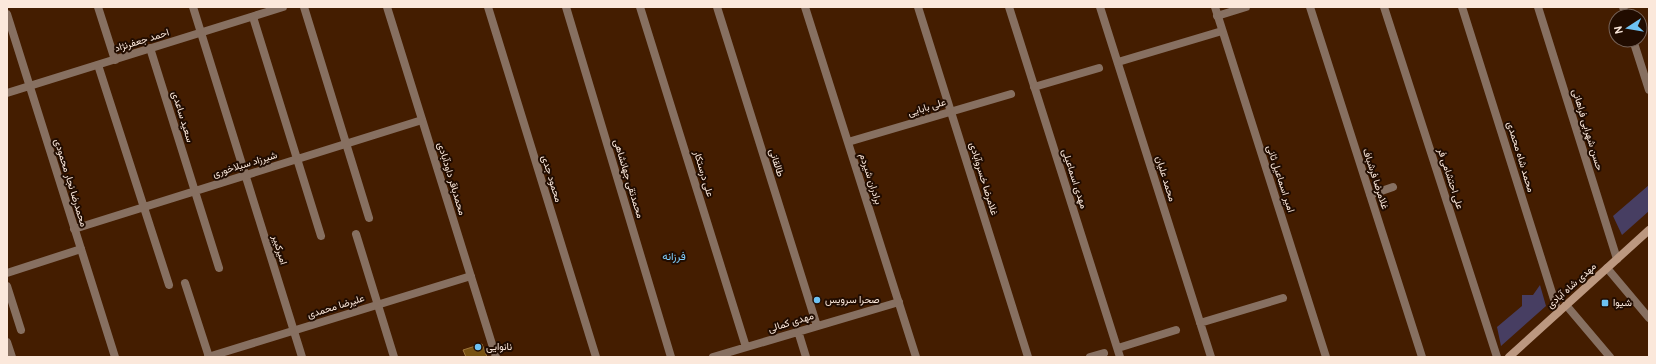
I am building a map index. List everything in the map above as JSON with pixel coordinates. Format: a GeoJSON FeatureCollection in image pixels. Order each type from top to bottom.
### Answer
{"type":"FeatureCollection","features":[{"type":"Feature","properties":{"kind":"main road","name":"مهدی شاه آبادی"},"geometry":{"type":"LineString","coordinates":[[1514,355],[1558,312],[1648,233]]}},
{"type":"Feature","properties":{"kind":"street"},"geometry":{"type":"LineString","coordinates":[[98,7],[114,60]]}},
{"type":"Feature","properties":{"kind":"street","name":"امیرکبیر"},"geometry":{"type":"LineString","coordinates":[[193,7],[302,357]]}},
{"type":"Feature","properties":{"kind":"street","name":"احمد جعفرنژاد"},"geometry":{"type":"LineString","coordinates":[[7,93],[280,7]]}},
{"type":"Feature","properties":{"kind":"street"},"geometry":{"type":"LineString","coordinates":[[304,7],[369,218]]}},
{"type":"Feature","properties":{"kind":"street","name":"محمدباقر داودآبادی"},"geometry":{"type":"LineString","coordinates":[[387,7],[496,357]]}},
{"type":"Feature","properties":{"kind":"street","name":"محمود جدی"},"geometry":{"type":"LineString","coordinates":[[488,7],[596,357]]}},
{"type":"Feature","properties":{"kind":"street","name":"محمدتقی جهانشاهی"},"geometry":{"type":"LineString","coordinates":[[566,7],[672,357]]}},
{"type":"Feature","properties":{"kind":"street","name":"علی درستکار"},"geometry":{"type":"LineString","coordinates":[[640,7],[746,347]]}},
{"type":"Feature","properties":{"kind":"street","name":"طالقانی"},"geometry":{"type":"LineString","coordinates":[[716,7],[817,326]]}},
{"type":"Feature","properties":{"kind":"street","name":"برادران شیردم"},"geometry":{"type":"LineString","coordinates":[[805,7],[916,357]]}},
{"type":"Feature","properties":{"kind":"street","name":"غلامرضا خسروآبادی"},"geometry":{"type":"LineString","coordinates":[[918,7],[1028,357]]}},
{"type":"Feature","properties":{"kind":"street","name":"مهدی اسماعیلی"},"geometry":{"type":"LineString","coordinates":[[1009,7],[1120,357]]}},
{"type":"Feature","properties":{"kind":"street","name":"محمد علیان"},"geometry":{"type":"LineString","coordinates":[[1100,7],[1210,357]]}},
{"type":"Feature","properties":{"kind":"street","name":"امیر اسماعیل ثانی"},"geometry":{"type":"LineString","coordinates":[[1214,7],[1326,357]]}},
{"type":"Feature","properties":{"kind":"street"},"geometry":{"type":"LineString","coordinates":[[1217,16],[1246,7]]}},
{"type":"Feature","properties":{"kind":"street","name":"غلامرضا فرشباف"},"geometry":{"type":"LineString","coordinates":[[1310,7],[1422,357]]}},
{"type":"Feature","properties":{"kind":"street","name":"علی احتشامی فر"},"geometry":{"type":"LineString","coordinates":[[1384,7],[1497,357]]}},
{"type":"Feature","properties":{"kind":"street","name":"محمد شاه محمدی"},"geometry":{"type":"LineString","coordinates":[[1462,7],[1558,312]]}},
{"type":"Feature","properties":{"kind":"street","name":"حسن شهرابی فراهانی"},"geometry":{"type":"LineString","coordinates":[[1538,7],[1617,259]]}},
{"type":"Feature","properties":{"kind":"street","name":"محمدرضا نجار محمودی"},"geometry":{"type":"LineString","coordinates":[[7,14],[115,357]]}},
{"type":"Feature","properties":{"kind":"street"},"geometry":{"type":"LineString","coordinates":[[252,16],[321,236]]}},
{"type":"Feature","properties":{"kind":"street"},"geometry":{"type":"LineString","coordinates":[[1118,62],[1222,31]]}},
{"type":"Feature","properties":{"kind":"street","name":"سعید ساعدی"},"geometry":{"type":"LineString","coordinates":[[150,48],[219,268]]}},
{"type":"Feature","properties":{"kind":"street"},"geometry":{"type":"LineString","coordinates":[[1636,48],[1649,90]]}},
{"type":"Feature","properties":{"kind":"street"},"geometry":{"type":"LineString","coordinates":[[98,65],[169,285]]}},
{"type":"Feature","properties":{"kind":"street"},"geometry":{"type":"LineString","coordinates":[[1034,87],[1099,68]]}},
{"type":"Feature","properties":{"kind":"street","name":"علی بابایی"},"geometry":{"type":"LineString","coordinates":[[848,142],[1011,94]]}},
{"type":"Feature","properties":{"kind":"street","name":"شیرزاد سیلاخوری"},"geometry":{"type":"LineString","coordinates":[[74,229],[422,120]]}},
{"type":"Feature","properties":{"kind":"street"},"geometry":{"type":"LineString","coordinates":[[1370,195],[1393,187]]}},
{"type":"Feature","properties":{"kind":"street"},"geometry":{"type":"LineString","coordinates":[[356,234],[394,357]]}},
{"type":"Feature","properties":{"kind":"street"},"geometry":{"type":"LineString","coordinates":[[7,272],[81,249]]}},
{"type":"Feature","properties":{"kind":"street"},"geometry":{"type":"LineString","coordinates":[[1607,268],[1649,318]]}},
{"type":"Feature","properties":{"kind":"street","name":"علیرضا محمدی"},"geometry":{"type":"LineString","coordinates":[[208,357],[471,276]]}},
{"type":"Feature","properties":{"kind":"street"},"geometry":{"type":"LineString","coordinates":[[185,283],[208,357]]}},
{"type":"Feature","properties":{"kind":"street"},"geometry":{"type":"LineString","coordinates":[[7,286],[21,330]]}},
{"type":"Feature","properties":{"kind":"street"},"geometry":{"type":"LineString","coordinates":[[1200,323],[1283,298]]}},
{"type":"Feature","properties":{"kind":"street","name":"مهدی کمالی"},"geometry":{"type":"LineString","coordinates":[[713,357],[899,302]]}},
{"type":"Feature","properties":{"kind":"street"},"geometry":{"type":"LineString","coordinates":[[1566,305],[1610,357]]}},
{"type":"Feature","properties":{"kind":"street"},"geometry":{"type":"LineString","coordinates":[[1118,348],[1176,330]]}},
{"type":"Feature","properties":{"kind":"street"},"geometry":{"type":"LineString","coordinates":[[798,331],[806,357]]}},
{"type":"Feature","properties":{"kind":"street"},"geometry":{"type":"LineString","coordinates":[[7,342],[12,357]]}},
{"type":"Feature","properties":{"kind":"street"},"geometry":{"type":"LineString","coordinates":[[1090,357],[1104,353]]}},
{"type":"Feature","properties":{"kind":"shaded area"},"geometry":{"type":"Polygon","coordinates":[[[1649,185],[1649,211],[1622,235],[1613,216],[1649,185]]]}},
{"type":"Feature","properties":{"kind":"shaded area"},"geometry":{"type":"Polygon","coordinates":[[[1540,285],[1546,306],[1501,346],[1497,327],[1522,306],[1522,295],[1533,295],[1540,285]]]}},
{"type":"Feature","properties":{"kind":"building","name":"نانوایی"},"geometry":{"type":"Polygon","coordinates":[[[482,344],[487,357],[466,357],[463,350],[482,344]]]}},
{"type":"Feature","properties":{"kind":"place","name":"صحرا سرویس"},"geometry":{"type":"Point","coordinates":[817,300]}},
{"type":"Feature","properties":{"kind":"place","name":"شیوا"},"geometry":{"type":"Point","coordinates":[1605,303]}},
{"type":"Feature","properties":{"kind":"place","name":"نانوایی"},"geometry":{"type":"Point","coordinates":[478,347]}},
{"type":"Feature","properties":{"kind":"district","name":"فرزانه"},"geometry":{"type":"Point","coordinates":[674,257]}}]}
